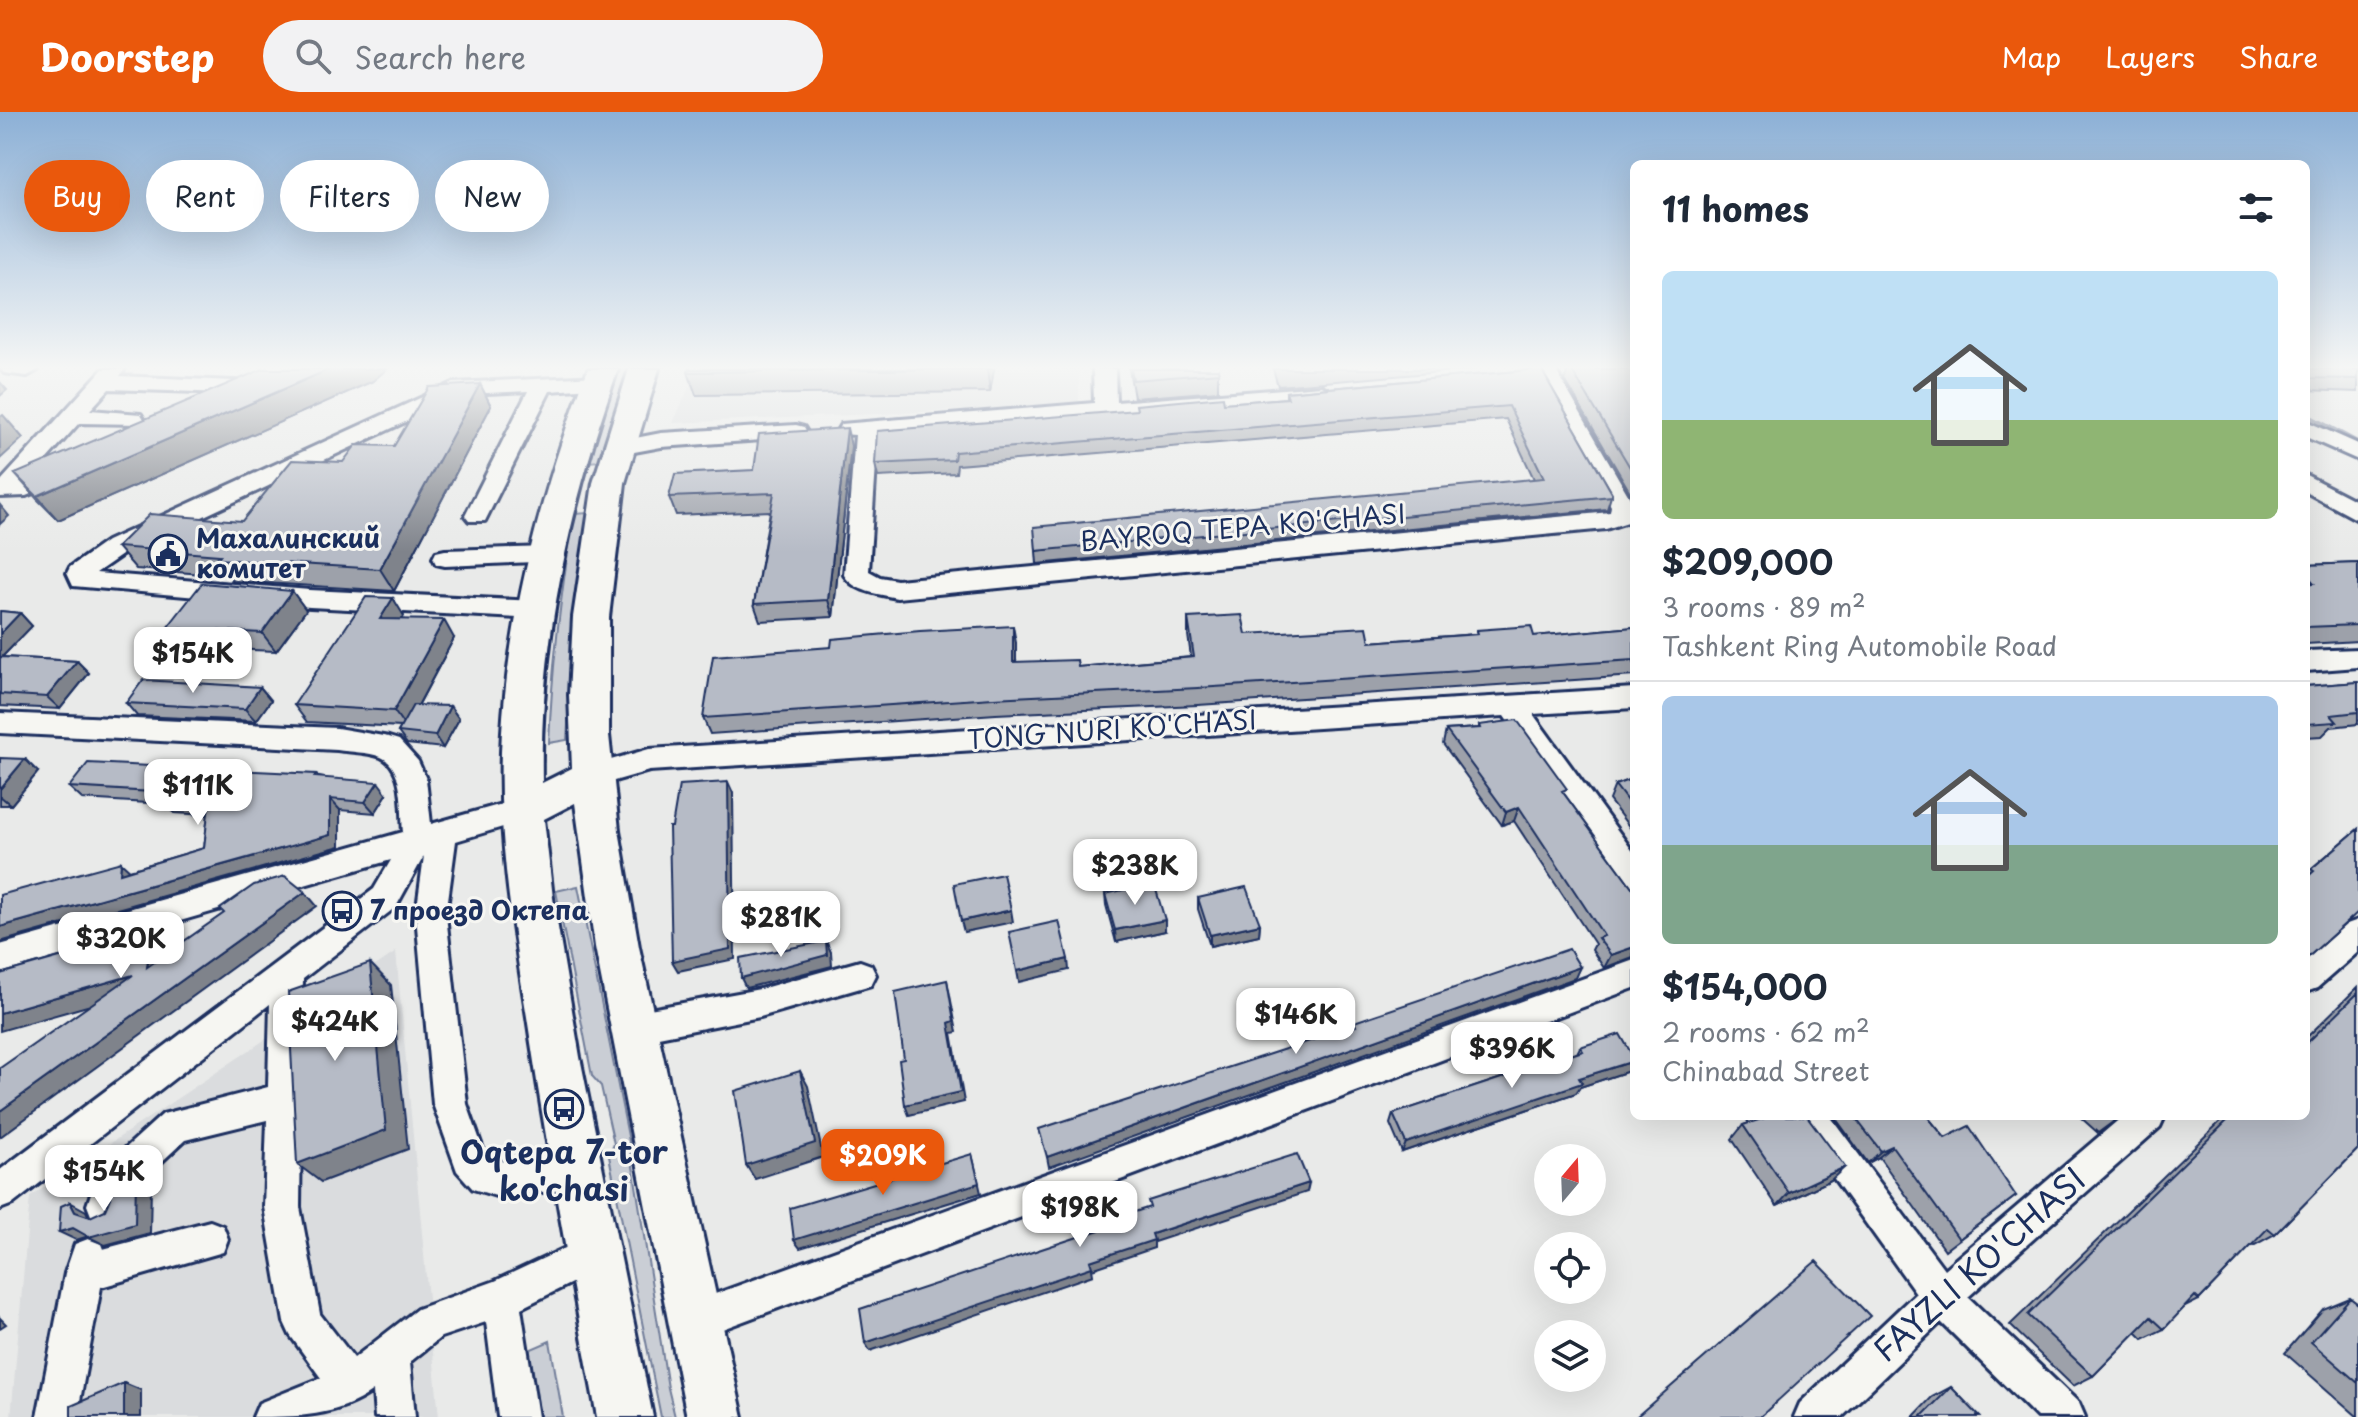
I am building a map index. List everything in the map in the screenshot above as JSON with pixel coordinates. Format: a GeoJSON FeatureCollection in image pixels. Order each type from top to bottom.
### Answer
{"type":"FeatureCollection","features":[{"type":"Feature","properties":{"kind":"highway"},"geometry":{"type":"LineString","coordinates":[[582,430],[563,486],[537,610],[523,717],[523,810],[537,941],[564,1109],[625,1417]]}},
{"type":"Feature","properties":{"kind":"highway"},"geometry":{"type":"LineString","coordinates":[[624,430],[609,483],[591,617],[588,695],[593,776],[606,887],[715,1417]]}},
{"type":"Feature","properties":{"kind":"highway"},"geometry":{"type":"LineString","coordinates":[[523,810],[593,776]]}},
{"type":"Feature","properties":{"kind":"street"},"geometry":{"type":"LineString","coordinates":[[3,490],[61,430]]}},
{"type":"Feature","properties":{"kind":"street"},"geometry":{"type":"LineString","coordinates":[[368,430],[116,547],[79,573],[82,580],[376,605],[537,610]]}},
{"type":"Feature","properties":{"kind":"street"},"geometry":{"type":"LineString","coordinates":[[477,516],[519,430]]}},
{"type":"Feature","properties":{"kind":"street"},"geometry":{"type":"LineString","coordinates":[[618,448],[661,440],[834,430]]}},
{"type":"Feature","properties":{"kind":"street","name":"BAYROQ TEPA KO'CHASI"},"geometry":{"type":"LineString","coordinates":[[867,430],[856,575],[874,585],[897,589],[1590,523],[1620,517],[1623,506],[1580,430]]}},
{"type":"Feature","properties":{"kind":"street"},"geometry":{"type":"LineString","coordinates":[[2310,430],[2358,453]]}},
{"type":"Feature","properties":{"kind":"street"},"geometry":{"type":"LineString","coordinates":[[3,490],[18,491],[84,465]]}},
{"type":"Feature","properties":{"kind":"street"},"geometry":{"type":"LineString","coordinates":[[2310,484],[2358,512]]}},
{"type":"Feature","properties":{"kind":"street"},"geometry":{"type":"LineString","coordinates":[[445,558],[548,555]]}},
{"type":"Feature","properties":{"kind":"street"},"geometry":{"type":"LineString","coordinates":[[2310,661],[2358,658]]}},
{"type":"Feature","properties":{"kind":"street","name":"TONG NURI KO'CHASI"},"geometry":{"type":"LineString","coordinates":[[593,776],[649,760],[1630,698]]}},
{"type":"Feature","properties":{"kind":"street"},"geometry":{"type":"LineString","coordinates":[[1511,705],[1630,870]]}},
{"type":"Feature","properties":{"kind":"street"},"geometry":{"type":"LineString","coordinates":[[0,723],[337,739],[389,748],[404,761],[430,836],[431,915],[450,1104],[469,1159],[485,1177],[499,1180],[578,1171]]}},
{"type":"Feature","properties":{"kind":"street"},"geometry":{"type":"LineString","coordinates":[[0,959],[523,810]]}},
{"type":"Feature","properties":{"kind":"street"},"geometry":{"type":"LineString","coordinates":[[0,1192],[385,898],[430,836]]}},
{"type":"Feature","properties":{"kind":"street"},"geometry":{"type":"LineString","coordinates":[[2310,975],[2358,933]]}},
{"type":"Feature","properties":{"kind":"street"},"geometry":{"type":"LineString","coordinates":[[287,970],[282,1207],[303,1322],[350,1385]]}},
{"type":"Feature","properties":{"kind":"street"},"geometry":{"type":"LineString","coordinates":[[633,1027],[760,1003],[860,975]]}},
{"type":"Feature","properties":{"kind":"street"},"geometry":{"type":"LineString","coordinates":[[693,1321],[1630,975]]}},
{"type":"Feature","properties":{"kind":"street"},"geometry":{"type":"LineString","coordinates":[[105,1205],[111,1185],[175,1126],[286,1099]]}},
{"type":"Feature","properties":{"kind":"street"},"geometry":{"type":"LineString","coordinates":[[1812,1120],[1941,1296],[2065,1417]]}},
{"type":"Feature","properties":{"kind":"street","name":"FAYZLI KO'CHASI"},"geometry":{"type":"LineString","coordinates":[[1814,1417],[1941,1296],[2143,1120]]}},
{"type":"Feature","properties":{"kind":"street"},"geometry":{"type":"LineString","coordinates":[[57,1417],[86,1265],[210,1239]]}},
{"type":"Feature","properties":{"kind":"street"},"geometry":{"type":"LineString","coordinates":[[273,1417],[350,1385],[430,1322],[501,1298],[593,1253]]}},
{"type":"Feature","properties":{"kind":"street"},"geometry":{"type":"LineString","coordinates":[[501,1298],[518,1417]]}},
{"type":"Feature","properties":{"kind":"street"},"geometry":{"type":"LineString","coordinates":[[390,1356],[395,1417]]}},
{"type":"Feature","properties":{"kind":"shaded area"},"geometry":{"type":"Polygon","coordinates":[[[597,430],[611,430],[601,461],[587,462],[597,430]]]}},
{"type":"Feature","properties":{"kind":"shaded area"},"geometry":{"type":"Polygon","coordinates":[[[589,513],[575,618],[567,740],[549,743],[558,628],[574,514],[589,513]]]}},
{"type":"Feature","properties":{"kind":"shaded area"},"geometry":{"type":"Polygon","coordinates":[[[578,886],[629,1141],[675,1417],[661,1417],[609,1156],[614,1144],[601,1086],[592,1076],[556,891],[578,886]]]}},
{"type":"Feature","properties":{"kind":"shaded area"},"geometry":{"type":"Polygon","coordinates":[[[396,952],[439,1417],[11,1417],[30,1197],[396,952]]]}},
{"type":"Feature","properties":{"kind":"shaded area"},"geometry":{"type":"Polygon","coordinates":[[[550,1341],[563,1417],[540,1417],[529,1350],[550,1341]]]}},
{"type":"Feature","properties":{"kind":"building"},"geometry":{"type":"Polygon","coordinates":[[[119,430],[189,430],[37,496],[15,474],[119,430]]]}},
{"type":"Feature","properties":{"kind":"building"},"geometry":{"type":"Polygon","coordinates":[[[404,430],[455,430],[380,569],[216,559],[220,555],[117,547],[150,514],[242,521],[292,460],[343,462],[356,445],[394,446],[404,430]]]}},
{"type":"Feature","properties":{"kind":"building"},"geometry":{"type":"Polygon","coordinates":[[[847,430],[828,600],[754,604],[774,493],[669,497],[675,474],[754,470],[759,434],[847,430]]]}},
{"type":"Feature","properties":{"kind":"building"},"geometry":{"type":"Polygon","coordinates":[[[1221,430],[955,452],[954,460],[875,464],[877,431],[1221,430]]]}},
{"type":"Feature","properties":{"kind":"building"},"geometry":{"type":"Polygon","coordinates":[[[1521,430],[1576,430],[1612,496],[1036,551],[1034,527],[1544,478],[1521,430]]]}},
{"type":"Feature","properties":{"kind":"building"},"geometry":{"type":"Polygon","coordinates":[[[1608,430],[1630,430],[1630,467],[1608,430]]]}},
{"type":"Feature","properties":{"kind":"building"},"geometry":{"type":"Polygon","coordinates":[[[2358,563],[2358,625],[2310,627],[2310,584],[2314,583],[2310,578],[2310,565],[2358,563]]]}},
{"type":"Feature","properties":{"kind":"building"},"geometry":{"type":"Polygon","coordinates":[[[202,583],[292,591],[262,633],[167,628],[202,583]]]}},
{"type":"Feature","properties":{"kind":"building"},"geometry":{"type":"Polygon","coordinates":[[[366,597],[393,598],[380,619],[444,620],[394,711],[294,705],[366,597]]]}},
{"type":"Feature","properties":{"kind":"building"},"geometry":{"type":"Polygon","coordinates":[[[0,611],[20,613],[0,634],[0,611]]]}},
{"type":"Feature","properties":{"kind":"building"},"geometry":{"type":"Polygon","coordinates":[[[1242,615],[1246,634],[1367,627],[1370,642],[1478,634],[1477,630],[1531,626],[1534,636],[1630,627],[1630,660],[703,718],[713,656],[831,647],[832,639],[1013,626],[1013,662],[1077,660],[1078,667],[1194,657],[1188,618],[1242,615]]]}},
{"type":"Feature","properties":{"kind":"building"},"geometry":{"type":"Polygon","coordinates":[[[1,657],[77,661],[47,697],[0,694],[1,657]]]}},
{"type":"Feature","properties":{"kind":"building"},"geometry":{"type":"Polygon","coordinates":[[[143,680],[260,687],[245,709],[126,703],[143,680]]]}},
{"type":"Feature","properties":{"kind":"building"},"geometry":{"type":"Polygon","coordinates":[[[2358,682],[2358,712],[2331,715],[2337,722],[2310,724],[2310,686],[2358,682]]]}},
{"type":"Feature","properties":{"kind":"building"},"geometry":{"type":"Polygon","coordinates":[[[413,705],[450,706],[435,736],[398,732],[413,705]]]}},
{"type":"Feature","properties":{"kind":"building"},"geometry":{"type":"Polygon","coordinates":[[[1517,720],[1567,789],[1562,791],[1630,884],[1630,948],[1611,955],[1598,938],[1604,936],[1519,807],[1506,812],[1446,730],[1480,728],[1479,725],[1517,720]]]}},
{"type":"Feature","properties":{"kind":"building"},"geometry":{"type":"Polygon","coordinates":[[[0,758],[25,759],[0,789],[0,758]]]}},
{"type":"Feature","properties":{"kind":"building"},"geometry":{"type":"Polygon","coordinates":[[[88,763],[316,774],[314,777],[378,782],[365,802],[330,799],[330,835],[0,927],[0,895],[121,862],[120,873],[204,848],[209,804],[163,801],[169,793],[69,787],[88,763]]]}},
{"type":"Feature","properties":{"kind":"building"},"geometry":{"type":"Polygon","coordinates":[[[1630,779],[1630,805],[1615,785],[1630,779]]]}},
{"type":"Feature","properties":{"kind":"building"},"geometry":{"type":"Polygon","coordinates":[[[728,782],[730,949],[672,961],[669,827],[672,827],[679,785],[728,782]]]}},
{"type":"Feature","properties":{"kind":"building"},"geometry":{"type":"Polygon","coordinates":[[[2358,829],[2358,912],[2310,955],[2310,874],[2314,871],[2311,869],[2358,829]]]}},
{"type":"Feature","properties":{"kind":"building"},"geometry":{"type":"Polygon","coordinates":[[[1003,874],[1011,910],[961,921],[954,884],[1003,874]]]}},
{"type":"Feature","properties":{"kind":"building"},"geometry":{"type":"Polygon","coordinates":[[[285,876],[305,892],[0,1111],[0,1068],[133,975],[0,1013],[0,974],[99,946],[101,929],[154,914],[147,967],[224,913],[220,909],[254,885],[285,876]]]}},
{"type":"Feature","properties":{"kind":"building"},"geometry":{"type":"Polygon","coordinates":[[[1154,883],[1165,920],[1115,930],[1105,894],[1154,883]]]}},
{"type":"Feature","properties":{"kind":"building"},"geometry":{"type":"Polygon","coordinates":[[[1246,887],[1260,924],[1210,935],[1198,898],[1246,887]]]}},
{"type":"Feature","properties":{"kind":"building"},"geometry":{"type":"Polygon","coordinates":[[[1059,921],[1068,959],[1017,971],[1009,932],[1059,921]]]}},
{"type":"Feature","properties":{"kind":"building"},"geometry":{"type":"Polygon","coordinates":[[[826,941],[827,955],[741,978],[740,958],[826,941]]]}},
{"type":"Feature","properties":{"kind":"building"},"geometry":{"type":"Polygon","coordinates":[[[1569,949],[1580,967],[1047,1157],[1039,1129],[1356,1026],[1354,1022],[1569,949]]]}},
{"type":"Feature","properties":{"kind":"building"},"geometry":{"type":"Polygon","coordinates":[[[370,963],[386,1130],[297,1164],[288,992],[370,963]]]}},
{"type":"Feature","properties":{"kind":"building"},"geometry":{"type":"Polygon","coordinates":[[[947,980],[954,1021],[949,1023],[961,1092],[905,1105],[899,1060],[904,1059],[895,992],[947,980]]]}},
{"type":"Feature","properties":{"kind":"building"},"geometry":{"type":"Polygon","coordinates":[[[2358,993],[2358,1149],[2275,1234],[2268,1228],[2199,1300],[2195,1296],[2164,1329],[2151,1317],[2093,1376],[2028,1315],[2228,1120],[2310,1120],[2310,1040],[2358,993]]]}},
{"type":"Feature","properties":{"kind":"building"},"geometry":{"type":"Polygon","coordinates":[[[1620,1034],[1630,1051],[1630,1062],[1579,1078],[1582,1083],[1406,1143],[1393,1114],[1583,1051],[1580,1047],[1620,1034]]]}},
{"type":"Feature","properties":{"kind":"building"},"geometry":{"type":"Polygon","coordinates":[[[800,1071],[815,1143],[746,1165],[735,1091],[800,1071]]]}},
{"type":"Feature","properties":{"kind":"building"},"geometry":{"type":"Polygon","coordinates":[[[1759,1120],[1810,1120],[1845,1167],[1789,1193],[1743,1125],[1759,1120]]]}},
{"type":"Feature","properties":{"kind":"building"},"geometry":{"type":"Polygon","coordinates":[[[1857,1120],[1930,1120],[1945,1138],[1969,1126],[2016,1196],[1959,1239],[1892,1146],[1881,1151],[1857,1120]]]}},
{"type":"Feature","properties":{"kind":"building"},"geometry":{"type":"Polygon","coordinates":[[[972,1154],[979,1183],[794,1240],[790,1208],[972,1154]]]}},
{"type":"Feature","properties":{"kind":"building"},"geometry":{"type":"Polygon","coordinates":[[[1297,1154],[1309,1183],[1152,1234],[1154,1240],[1090,1261],[1092,1267],[865,1343],[860,1309],[1099,1230],[1098,1224],[1150,1207],[1148,1201],[1297,1154]]]}},
{"type":"Feature","properties":{"kind":"building"},"geometry":{"type":"Polygon","coordinates":[[[136,1178],[135,1224],[89,1237],[73,1228],[59,1232],[61,1206],[70,1202],[75,1212],[90,1217],[105,1210],[115,1186],[136,1178]]]}},
{"type":"Feature","properties":{"kind":"building"},"geometry":{"type":"Polygon","coordinates":[[[1816,1261],[1870,1316],[1760,1417],[1636,1417],[1816,1261]]]}},
{"type":"Feature","properties":{"kind":"building"},"geometry":{"type":"Polygon","coordinates":[[[2350,1298],[2358,1304],[2358,1383],[2311,1342],[2350,1298]]]}},
{"type":"Feature","properties":{"kind":"building"},"geometry":{"type":"Polygon","coordinates":[[[124,1383],[124,1417],[71,1417],[71,1406],[124,1383]]]}},
{"type":"Feature","properties":{"kind":"building"},"geometry":{"type":"Polygon","coordinates":[[[1951,1387],[1980,1417],[1921,1417],[1951,1387]]]}},
{"type":"Feature","properties":{"kind":"waterway"},"geometry":{"type":"LineString","coordinates":[[2332,430],[2358,444]]}},
{"type":"Feature","properties":{"kind":"place","name":"Махалинский комитет"},"geometry":{"type":"Point","coordinates":[168,554]}},
{"type":"Feature","properties":{"kind":"place","name":"7 проезд Октепа"},"geometry":{"type":"Point","coordinates":[342,911]}},
{"type":"Feature","properties":{"kind":"place","name":"Oqtepa 7-tor ko'chasi"},"geometry":{"type":"Point","coordinates":[564,1109]}}]}
